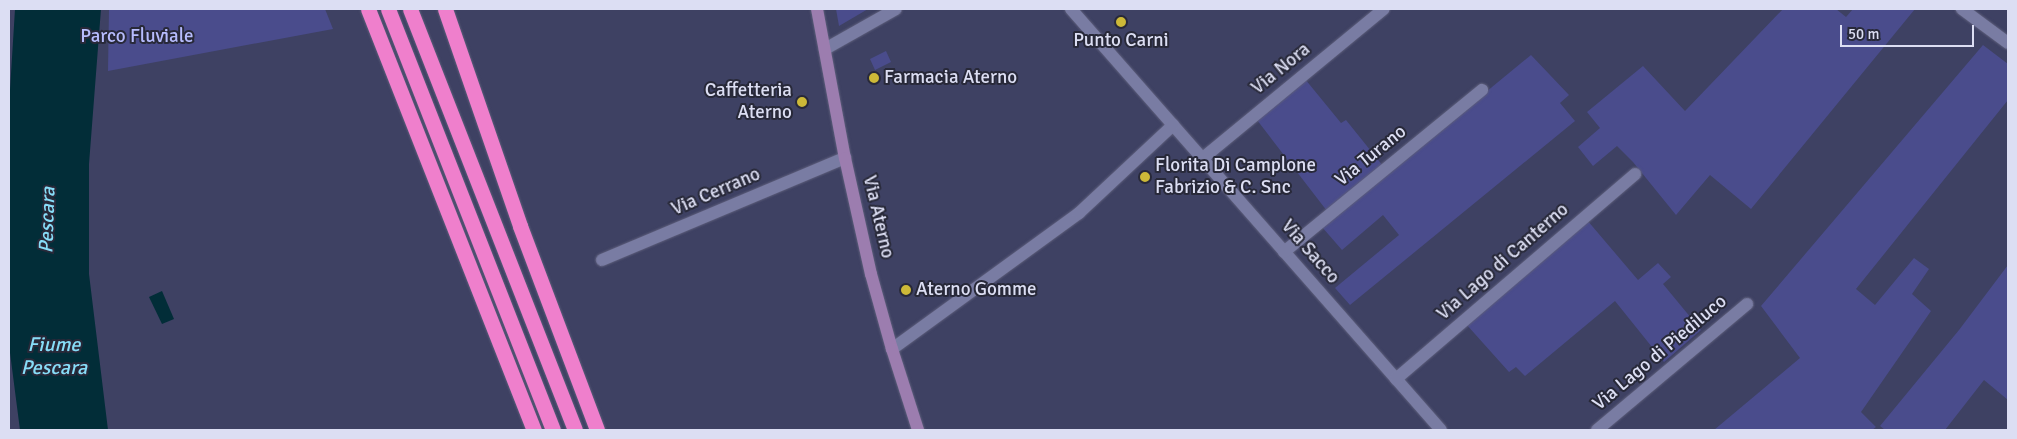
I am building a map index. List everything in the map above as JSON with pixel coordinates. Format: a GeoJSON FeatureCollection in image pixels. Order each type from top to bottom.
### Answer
{"type":"FeatureCollection","features":[{"type":"Feature","properties":{"kind":"highway"},"geometry":{"type":"LineString","coordinates":[[368,9],[534,430]]}},
{"type":"Feature","properties":{"kind":"highway"},"geometry":{"type":"LineString","coordinates":[[388,9],[553,430]]}},
{"type":"Feature","properties":{"kind":"highway"},"geometry":{"type":"LineString","coordinates":[[410,9],[575,430]]}},
{"type":"Feature","properties":{"kind":"highway"},"geometry":{"type":"LineString","coordinates":[[445,9],[520,226],[597,430]]}},
{"type":"Feature","properties":{"kind":"street","name":"Via Aterno"},"geometry":{"type":"LineString","coordinates":[[818,9],[845,158],[871,274],[892,349],[918,430]]}},
{"type":"Feature","properties":{"kind":"street"},"geometry":{"type":"LineString","coordinates":[[825,49],[896,9]]}},
{"type":"Feature","properties":{"kind":"street","name":"Via Sacco"},"geometry":{"type":"LineString","coordinates":[[1071,9],[1441,430]]}},
{"type":"Feature","properties":{"kind":"street","name":"Via Nora"},"geometry":{"type":"LineString","coordinates":[[1203,158],[1384,9]]}},
{"type":"Feature","properties":{"kind":"street"},"geometry":{"type":"LineString","coordinates":[[1962,9],[2008,43]]}},
{"type":"Feature","properties":{"kind":"street","name":"Via Turano"},"geometry":{"type":"LineString","coordinates":[[1284,252],[1482,90]]}},
{"type":"Feature","properties":{"kind":"street"},"geometry":{"type":"LineString","coordinates":[[892,349],[1079,213],[1173,126]]}},
{"type":"Feature","properties":{"kind":"street","name":"Via Cerrano"},"geometry":{"type":"LineString","coordinates":[[602,260],[845,158]]}},
{"type":"Feature","properties":{"kind":"street","name":"Via Lago di Canterno"},"geometry":{"type":"LineString","coordinates":[[1396,379],[1635,174]]}},
{"type":"Feature","properties":{"kind":"street","name":"Via Lago di Piediluco"},"geometry":{"type":"LineString","coordinates":[[1596,430],[1747,304]]}},
{"type":"Feature","properties":{"kind":"green space","name":"Parco Fluviale"},"geometry":{"type":"Polygon","coordinates":[[[109,9],[325,9],[333,29],[108,71],[109,9]]]}},
{"type":"Feature","properties":{"kind":"green space"},"geometry":{"type":"Polygon","coordinates":[[[836,9],[868,9],[839,26],[836,9]]]}},
{"type":"Feature","properties":{"kind":"green space"},"geometry":{"type":"Polygon","coordinates":[[[1783,9],[1836,9],[1846,17],[1853,9],[1915,9],[1751,209],[1710,175],[1676,215],[1633,162],[1617,146],[1593,166],[1578,147],[1600,128],[1587,112],[1643,66],[1685,111],[1783,9]]]}},
{"type":"Feature","properties":{"kind":"green space"},"geometry":{"type":"Polygon","coordinates":[[[1983,45],[2008,64],[2008,100],[1856,289],[1875,305],[1914,258],[1929,269],[1912,294],[1931,311],[1861,412],[1876,427],[1872,430],[1714,430],[1800,358],[1761,306],[1983,45]]]}},
{"type":"Feature","properties":{"kind":"green space"},"geometry":{"type":"Polygon","coordinates":[[[886,51],[891,62],[875,70],[870,59],[886,51]]]}},
{"type":"Feature","properties":{"kind":"green space"},"geometry":{"type":"Polygon","coordinates":[[[1531,55],[1569,95],[1560,103],[1575,121],[1350,305],[1335,288],[1399,235],[1383,215],[1342,250],[1322,227],[1531,55]]]}},
{"type":"Feature","properties":{"kind":"green space"},"geometry":{"type":"Polygon","coordinates":[[[1305,79],[1341,123],[1346,120],[1383,166],[1327,211],[1257,120],[1305,79]]]}},
{"type":"Feature","properties":{"kind":"green space"},"geometry":{"type":"Polygon","coordinates":[[[1587,220],[1638,280],[1658,263],[1671,277],[1663,284],[1701,330],[1664,362],[1615,301],[1525,376],[1516,367],[1509,372],[1466,324],[1587,220]]]}},
{"type":"Feature","properties":{"kind":"green space"},"geometry":{"type":"Polygon","coordinates":[[[2008,265],[2008,400],[1984,380],[1945,430],[1885,430],[1880,426],[1959,330],[2008,265]]]}},
{"type":"Feature","properties":{"kind":"water","name":"Fiume Pescara"},"geometry":{"type":"Polygon","coordinates":[[[15,9],[101,9],[89,164],[89,274],[108,430],[20,430],[9,345],[10,90],[15,9]]]}},
{"type":"Feature","properties":{"kind":"water"},"geometry":{"type":"Polygon","coordinates":[[[162,291],[174,319],[162,324],[149,297],[162,291]]]}},
{"type":"Feature","properties":{"kind":"place","name":"Punto Carni"},"geometry":{"type":"Point","coordinates":[1121,22]}},
{"type":"Feature","properties":{"kind":"place","name":"Farmacia Aterno"},"geometry":{"type":"Point","coordinates":[874,78]}},
{"type":"Feature","properties":{"kind":"place","name":"Caffetteria Aterno"},"geometry":{"type":"Point","coordinates":[802,102]}},
{"type":"Feature","properties":{"kind":"place","name":"Florita Di Camplone Fabrizio & C. Snc"},"geometry":{"type":"Point","coordinates":[1145,177]}},
{"type":"Feature","properties":{"kind":"place","name":"Aterno Gomme"},"geometry":{"type":"Point","coordinates":[906,290]}},
{"type":"Feature","properties":{"kind":"water label","name":"Pescara"},"geometry":{"type":"Point","coordinates":[47,220]}}]}
